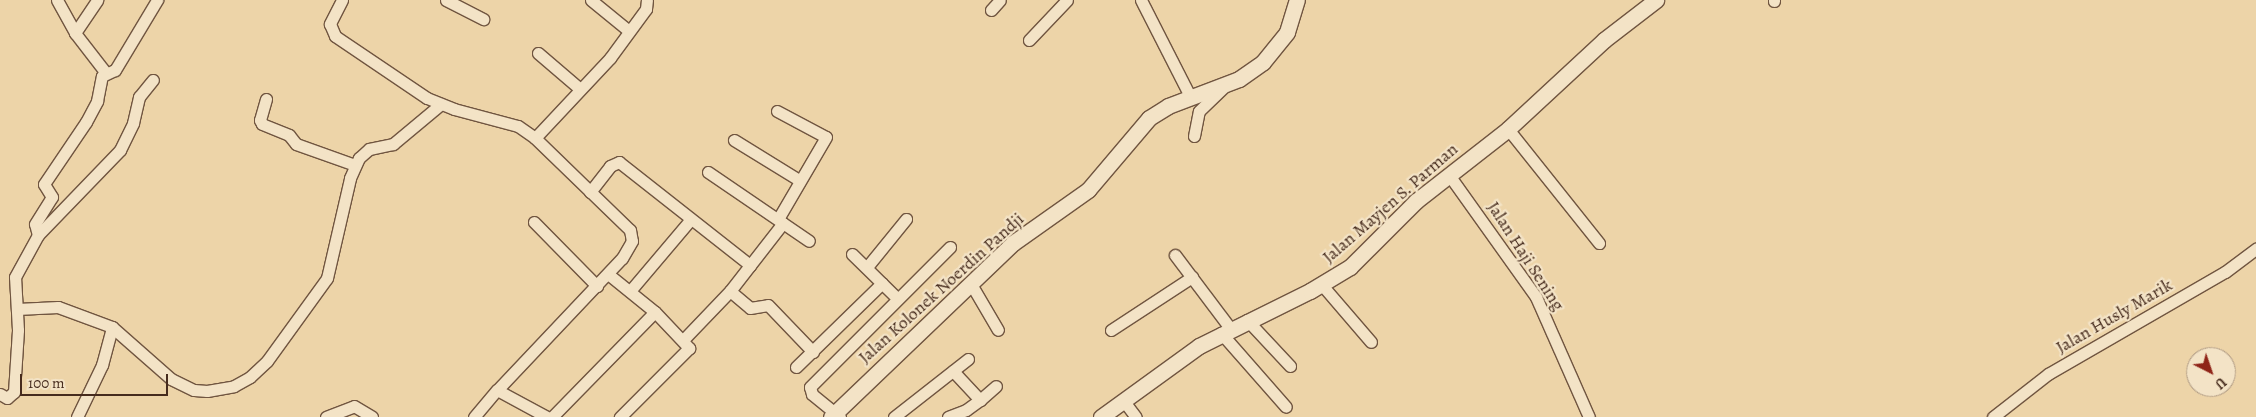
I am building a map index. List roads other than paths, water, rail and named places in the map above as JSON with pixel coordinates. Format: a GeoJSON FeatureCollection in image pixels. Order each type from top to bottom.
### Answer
{"type":"FeatureCollection","features":[{"type":"Feature","properties":{"kind":"street"},"geometry":{"type":"LineString","coordinates":[[57,0],[75,33],[106,73]]}},
{"type":"Feature","properties":{"kind":"street"},"geometry":{"type":"LineString","coordinates":[[75,33],[97,0]]}},
{"type":"Feature","properties":{"kind":"street"},"geometry":{"type":"LineString","coordinates":[[38,235],[35,224],[52,196],[44,186],[86,122],[106,73],[115,70],[157,0]]}},
{"type":"Feature","properties":{"kind":"street"},"geometry":{"type":"LineString","coordinates":[[342,0],[332,17],[333,34],[441,104],[518,126],[535,138],[624,223],[632,236],[627,250],[608,274],[497,390],[474,417]]}},
{"type":"Feature","properties":{"kind":"street"},"geometry":{"type":"LineString","coordinates":[[446,0],[483,19]]}},
{"type":"Feature","properties":{"kind":"street"},"geometry":{"type":"LineString","coordinates":[[591,0],[630,31]]}},
{"type":"Feature","properties":{"kind":"street"},"geometry":{"type":"LineString","coordinates":[[535,138],[610,58],[646,9],[647,0]]}},
{"type":"Feature","properties":{"kind":"street"},"geometry":{"type":"LineString","coordinates":[[991,10],[1000,0]]}},
{"type":"Feature","properties":{"kind":"street"},"geometry":{"type":"LineString","coordinates":[[1029,40],[1067,0]]}},
{"type":"Feature","properties":{"kind":"street"},"geometry":{"type":"LineString","coordinates":[[1141,0],[1191,98]]}},
{"type":"Feature","properties":{"kind":"street","name":"Jalan Kolonek Noerdin Pandji"},"geometry":{"type":"LineString","coordinates":[[835,416],[1020,237],[1088,190],[1149,118],[1168,106],[1229,83],[1263,62],[1287,32],[1297,0]]}},
{"type":"Feature","properties":{"kind":"street","name":"Jalan Mayjen S. Parman"},"geometry":{"type":"LineString","coordinates":[[1100,417],[1225,331],[1322,285],[1362,257],[1399,217],[1449,174],[1508,129],[1604,40],[1656,0]]}},
{"type":"Feature","properties":{"kind":"street"},"geometry":{"type":"LineString","coordinates":[[538,53],[580,89]]}},
{"type":"Feature","properties":{"kind":"street"},"geometry":{"type":"LineString","coordinates":[[0,394],[8,398],[14,392],[18,309],[14,281],[38,235],[120,150],[133,124],[139,97],[153,80]]}},
{"type":"Feature","properties":{"kind":"street"},"geometry":{"type":"LineString","coordinates":[[1194,136],[1199,111],[1229,83]]}},
{"type":"Feature","properties":{"kind":"street"},"geometry":{"type":"LineString","coordinates":[[266,99],[260,120],[262,124],[289,135],[296,144],[355,164]]}},
{"type":"Feature","properties":{"kind":"street"},"geometry":{"type":"LineString","coordinates":[[18,309],[58,307],[112,327],[171,379],[194,390],[207,391],[234,386],[250,377],[267,362],[327,278],[355,164],[369,149],[393,144],[441,104]]}},
{"type":"Feature","properties":{"kind":"street"},"geometry":{"type":"LineString","coordinates":[[683,340],[730,291],[750,265],[780,221],[799,180],[826,137],[777,111]]}},
{"type":"Feature","properties":{"kind":"street"},"geometry":{"type":"LineString","coordinates":[[1508,129],[1599,243]]}},
{"type":"Feature","properties":{"kind":"street"},"geometry":{"type":"LineString","coordinates":[[734,140],[799,180]]}},
{"type":"Feature","properties":{"kind":"street"},"geometry":{"type":"LineString","coordinates":[[590,192],[610,166],[619,162],[750,265]]}},
{"type":"Feature","properties":{"kind":"street"},"geometry":{"type":"LineString","coordinates":[[708,172],[809,241]]}},
{"type":"Feature","properties":{"kind":"street","name":"Jalan Haji Sening"},"geometry":{"type":"LineString","coordinates":[[1449,174],[1536,297],[1588,417]]}},
{"type":"Feature","properties":{"kind":"street"},"geometry":{"type":"LineString","coordinates":[[630,291],[691,219]]}},
{"type":"Feature","properties":{"kind":"street"},"geometry":{"type":"LineString","coordinates":[[867,267],[906,219]]}},
{"type":"Feature","properties":{"kind":"street"},"geometry":{"type":"LineString","coordinates":[[534,222],[597,286]]}},
{"type":"Feature","properties":{"kind":"street"},"geometry":{"type":"LineString","coordinates":[[835,416],[812,394],[810,387],[950,247]]}},
{"type":"Feature","properties":{"kind":"street","name":"Jalan Husly Marik"},"geometry":{"type":"LineString","coordinates":[[1993,417],[2048,374],[2225,272],[2256,249]]}},
{"type":"Feature","properties":{"kind":"street"},"geometry":{"type":"LineString","coordinates":[[852,254],[897,298]]}},
{"type":"Feature","properties":{"kind":"street"},"geometry":{"type":"LineString","coordinates":[[1175,255],[1192,277],[1225,331],[1286,407]]}},
{"type":"Feature","properties":{"kind":"street"},"geometry":{"type":"LineString","coordinates":[[608,274],[655,312],[689,348],[620,417]]}},
{"type":"Feature","properties":{"kind":"street"},"geometry":{"type":"LineString","coordinates":[[1111,330],[1192,277]]}},
{"type":"Feature","properties":{"kind":"street"},"geometry":{"type":"LineString","coordinates":[[796,367],[882,282]]}},
{"type":"Feature","properties":{"kind":"street"},"geometry":{"type":"LineString","coordinates":[[971,284],[998,330]]}},
{"type":"Feature","properties":{"kind":"street"},"geometry":{"type":"LineString","coordinates":[[1322,285],[1371,342]]}},
{"type":"Feature","properties":{"kind":"street"},"geometry":{"type":"LineString","coordinates":[[730,291],[750,308],[768,305],[813,352]]}},
{"type":"Feature","properties":{"kind":"street"},"geometry":{"type":"LineString","coordinates":[[552,417],[655,312]]}},
{"type":"Feature","properties":{"kind":"street"},"geometry":{"type":"LineString","coordinates":[[1247,320],[1290,366]]}},
{"type":"Feature","properties":{"kind":"street"},"geometry":{"type":"LineString","coordinates":[[77,417],[102,365],[112,327]]}},
{"type":"Feature","properties":{"kind":"street"},"geometry":{"type":"LineString","coordinates":[[894,417],[968,359]]}},
{"type":"Feature","properties":{"kind":"street"},"geometry":{"type":"LineString","coordinates":[[953,370],[980,400]]}},
{"type":"Feature","properties":{"kind":"street"},"geometry":{"type":"LineString","coordinates":[[948,417],[966,410],[996,386]]}},
{"type":"Feature","properties":{"kind":"street"},"geometry":{"type":"LineString","coordinates":[[497,390],[528,413],[547,417]]}},
{"type":"Feature","properties":{"kind":"street"},"geometry":{"type":"LineString","coordinates":[[1123,400],[1136,417]]}},
{"type":"Feature","properties":{"kind":"street"},"geometry":{"type":"LineString","coordinates":[[326,417],[354,406],[372,417]]}}]}
